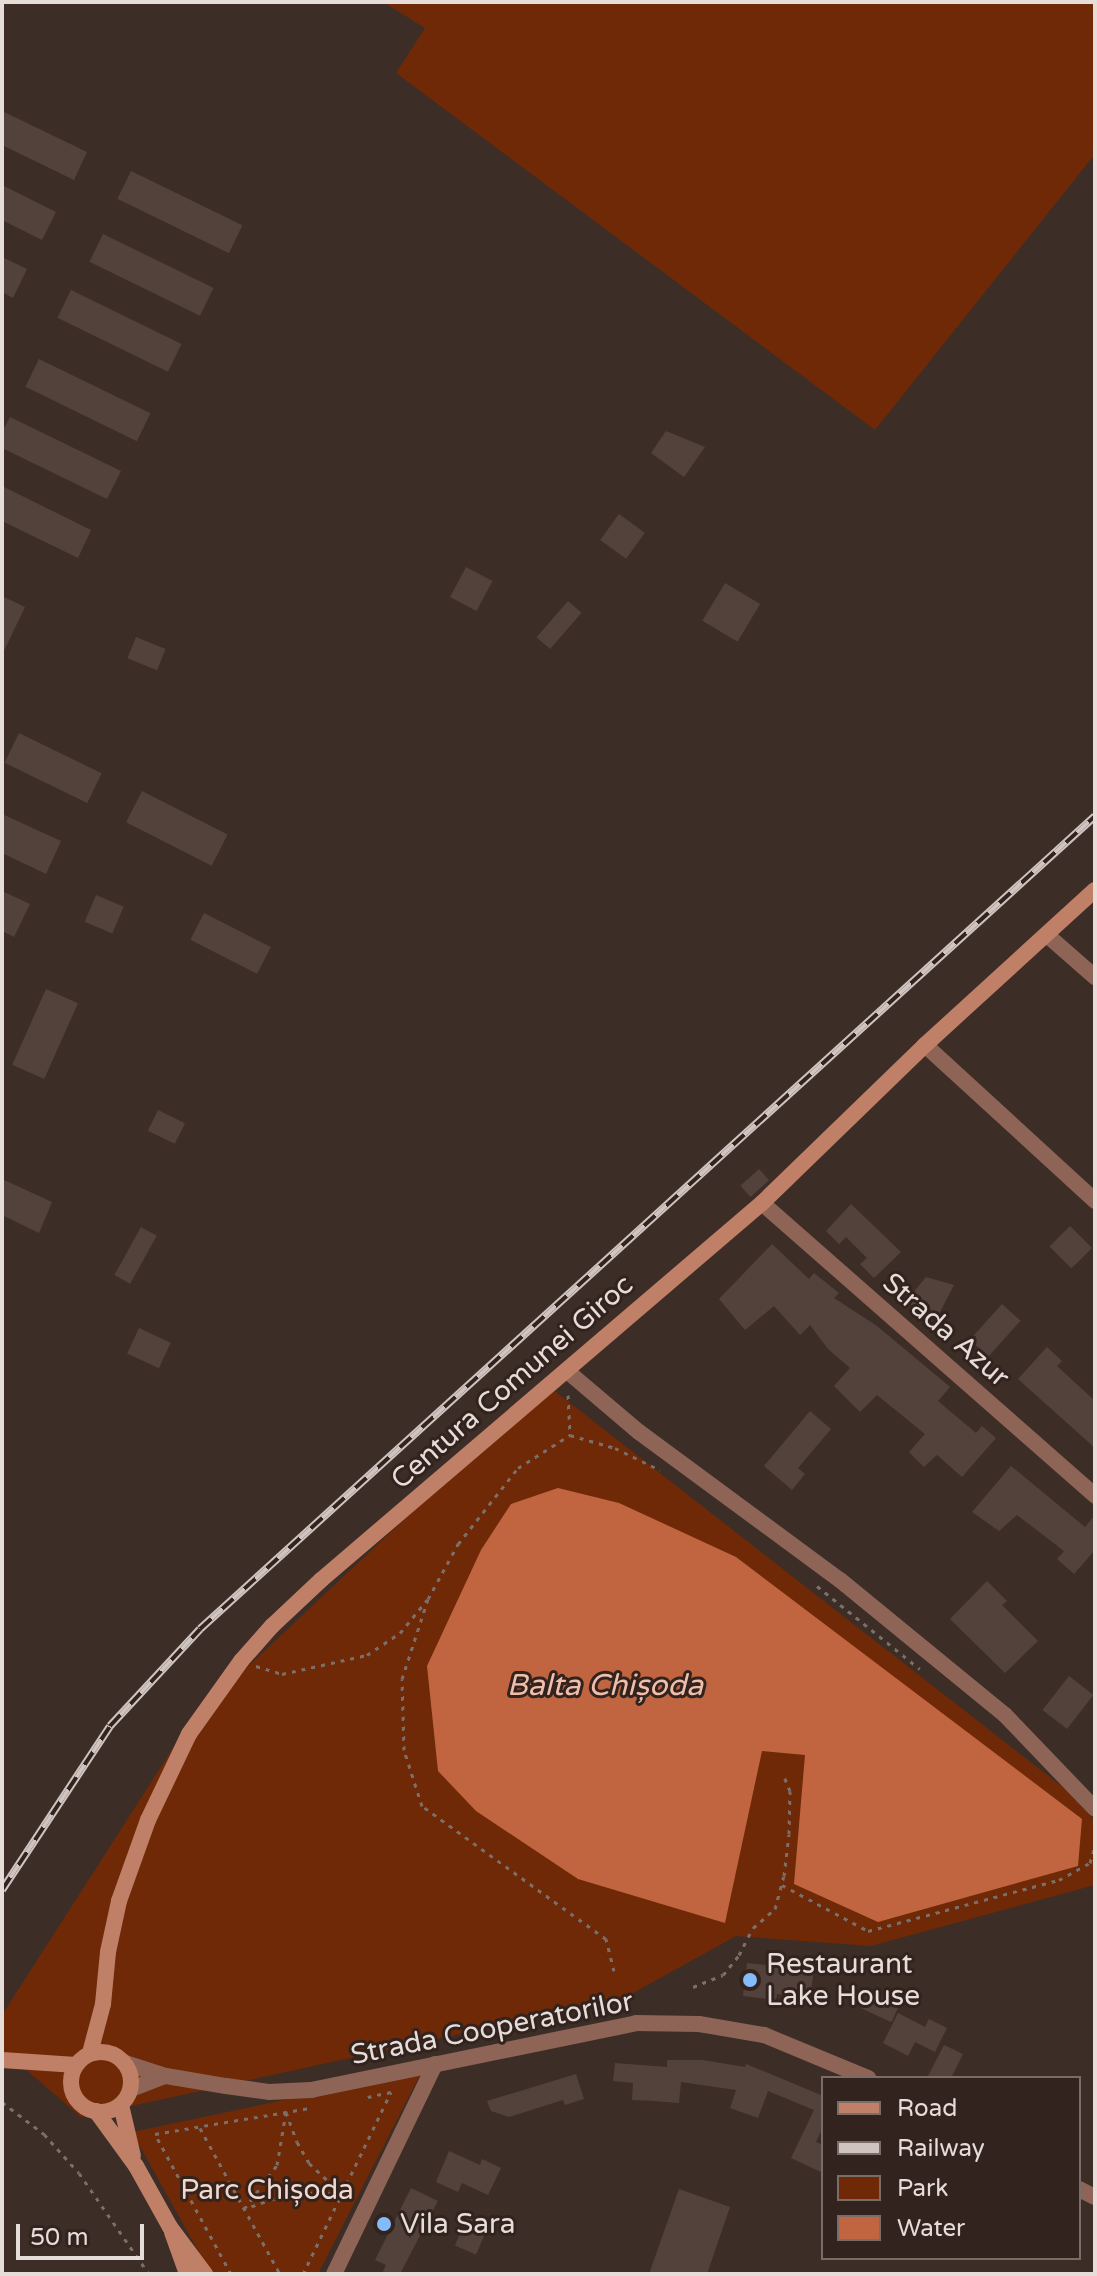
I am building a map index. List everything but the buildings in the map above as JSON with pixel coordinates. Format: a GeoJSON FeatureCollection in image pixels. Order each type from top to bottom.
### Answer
{"type":"FeatureCollection","features":[{"type":"Feature","properties":{"kind":"main road","name":"Centura Comunei Giroc"},"geometry":{"type":"LineString","coordinates":[[90,2053],[103,2004],[108,1952],[119,1901],[148,1820],[189,1734],[241,1661],[272,1626],[321,1580],[762,1203],[925,1045],[1095,890]]}},
{"type":"Feature","properties":{"kind":"main road","name":"Centura Comunei Giroc"},"geometry":{"type":"LineString","coordinates":[[103,2004],[110,2052]]}},
{"type":"Feature","properties":{"kind":"main road"},"geometry":{"type":"LineString","coordinates":[[71,2085],[76,2065],[90,2053],[110,2052],[125,2063],[131,2089],[121,2105],[96,2111]]}},
{"type":"Feature","properties":{"kind":"main road"},"geometry":{"type":"LineString","coordinates":[[2,2060],[76,2065]]}},
{"type":"Feature","properties":{"kind":"main road"},"geometry":{"type":"LineString","coordinates":[[32,2064],[71,2085],[80,2103],[96,2111],[136,2166],[170,2227],[205,2274]]}},
{"type":"Feature","properties":{"kind":"main road"},"geometry":{"type":"LineString","coordinates":[[121,2105],[136,2166]]}},
{"type":"Feature","properties":{"kind":"main road"},"geometry":{"type":"LineString","coordinates":[[170,2227],[187,2274]]}},
{"type":"Feature","properties":{"kind":"street"},"geometry":{"type":"LineString","coordinates":[[1047,935],[1095,977]]}},
{"type":"Feature","properties":{"kind":"street"},"geometry":{"type":"LineString","coordinates":[[925,1045],[1095,1201]]}},
{"type":"Feature","properties":{"kind":"street","name":"Strada Azur"},"geometry":{"type":"LineString","coordinates":[[762,1203],[1095,1496]]}},
{"type":"Feature","properties":{"kind":"street"},"geometry":{"type":"LineString","coordinates":[[567,1371],[639,1432],[840,1580],[1005,1715],[1095,1809]]}},
{"type":"Feature","properties":{"kind":"street","name":"Strada Cooperatorilor"},"geometry":{"type":"LineString","coordinates":[[125,2063],[166,2076],[269,2092],[311,2090],[636,2023],[699,2024],[764,2035],[863,2076]]}},
{"type":"Feature","properties":{"kind":"street"},"geometry":{"type":"LineString","coordinates":[[334,2274],[435,2064]]}},
{"type":"Feature","properties":{"kind":"street","name":"Strada Cooperatorilor"},"geometry":{"type":"LineString","coordinates":[[131,2089],[166,2076]]}},
{"type":"Feature","properties":{"kind":"path"},"geometry":{"type":"LineString","coordinates":[[567,1371],[570,1435]]}},
{"type":"Feature","properties":{"kind":"path"},"geometry":{"type":"LineString","coordinates":[[614,1971],[606,1939],[422,1806],[404,1750],[402,1679],[428,1599],[458,1544],[518,1468],[570,1435],[615,1448],[667,1473]]}},
{"type":"Feature","properties":{"kind":"path"},"geometry":{"type":"LineString","coordinates":[[811,1581],[931,1677]]}},
{"type":"Feature","properties":{"kind":"path"},"geometry":{"type":"LineString","coordinates":[[241,1661],[282,1674],[367,1655],[400,1633],[428,1599]]}},
{"type":"Feature","properties":{"kind":"path"},"geometry":{"type":"LineString","coordinates":[[693,1987],[723,1975],[739,1955],[753,1928],[775,1909],[782,1885],[790,1791],[783,1774]]}},
{"type":"Feature","properties":{"kind":"path"},"geometry":{"type":"LineString","coordinates":[[782,1885],[868,1931],[1059,1880],[1090,1863],[1095,1845]]}},
{"type":"Feature","properties":{"kind":"path"},"geometry":{"type":"LineString","coordinates":[[303,2274],[391,2092],[361,2098]]}},
{"type":"Feature","properties":{"kind":"path"},"geometry":{"type":"LineString","coordinates":[[2,2102],[44,2134],[79,2173],[149,2274]]}},
{"type":"Feature","properties":{"kind":"path"},"geometry":{"type":"LineString","coordinates":[[231,2274],[155,2134],[316,2107]]}},
{"type":"Feature","properties":{"kind":"path"},"geometry":{"type":"LineString","coordinates":[[286,2112],[309,2163],[342,2194]]}},
{"type":"Feature","properties":{"kind":"path"},"geometry":{"type":"LineString","coordinates":[[244,2209],[277,2165],[286,2112]]}},
{"type":"Feature","properties":{"kind":"path"},"geometry":{"type":"LineString","coordinates":[[200,2128],[280,2274]]}},
{"type":"Feature","properties":{"kind":"path"},"geometry":{"type":"LineString","coordinates":[[244,2209],[293,2192],[342,2194]]}},
{"type":"Feature","properties":{"kind":"green space"},"geometry":{"type":"Polygon","coordinates":[[[383,2],[1095,2],[1095,154],[875,430],[396,73],[425,28],[383,2]]]}},
{"type":"Feature","properties":{"kind":"green space"},"geometry":{"type":"Polygon","coordinates":[[[547,1385],[1069,1792],[1095,1821],[1095,1885],[871,1946],[736,1936],[624,1998],[81,2117],[2,2049],[2,2015],[191,1720],[547,1385]]]}},
{"type":"Feature","properties":{"kind":"green space","name":"Parc Chișoda"},"geometry":{"type":"Polygon","coordinates":[[[422,2071],[318,2274],[211,2274],[132,2132],[422,2071]]]}},
{"type":"Feature","properties":{"kind":"water","name":"Balta Chișoda"},"geometry":{"type":"Polygon","coordinates":[[[558,1488],[619,1503],[736,1557],[1082,1819],[1078,1866],[878,1922],[794,1884],[805,1755],[762,1751],[725,1923],[578,1879],[476,1811],[438,1771],[427,1666],[481,1550],[511,1504],[558,1488]]]}},
{"type":"Feature","properties":{"kind":"railway"},"geometry":{"type":"LineString","coordinates":[[2,1890],[110,1726],[200,1629],[1095,816]]}},
{"type":"Feature","properties":{"kind":"place","name":"Restaurant Lake House"},"geometry":{"type":"Point","coordinates":[750,1980]}},
{"type":"Feature","properties":{"kind":"place","name":"Vila Sara"},"geometry":{"type":"Point","coordinates":[384,2224]}}]}
